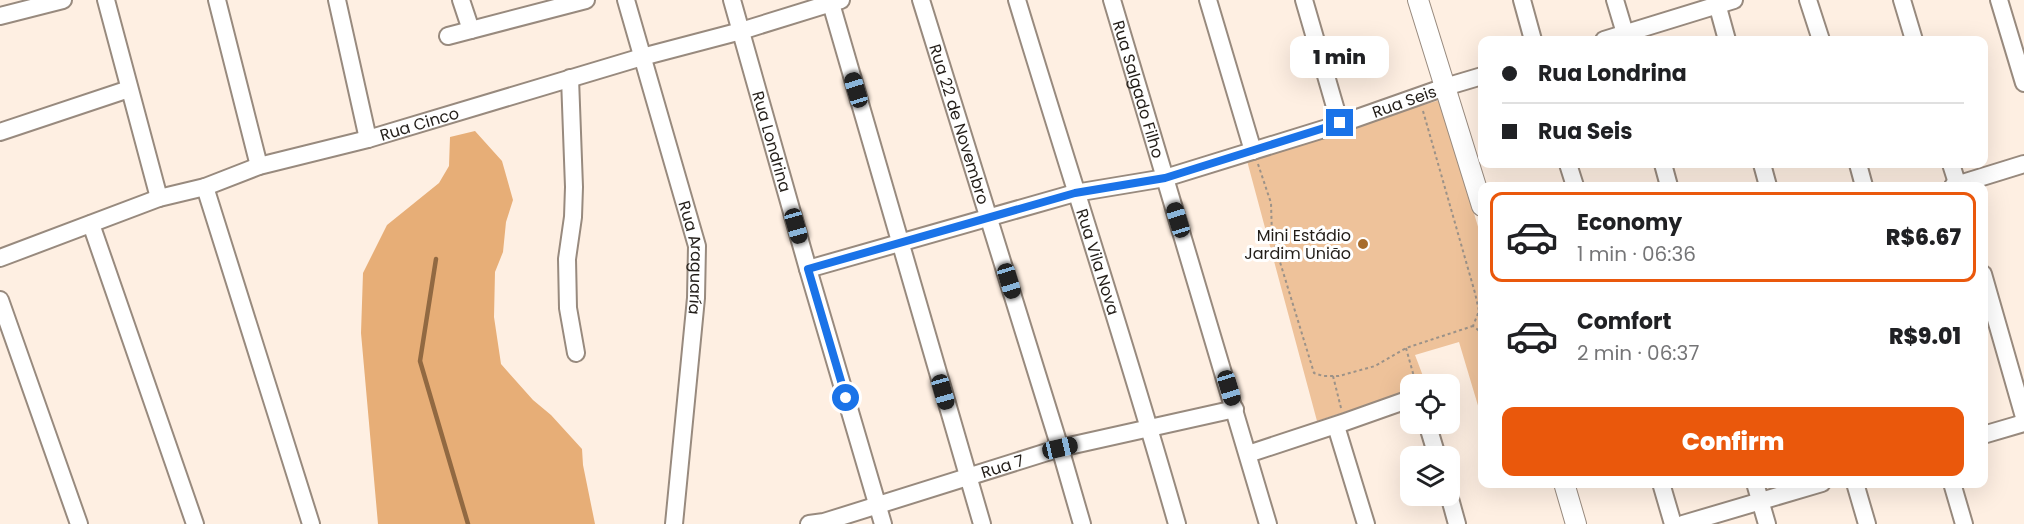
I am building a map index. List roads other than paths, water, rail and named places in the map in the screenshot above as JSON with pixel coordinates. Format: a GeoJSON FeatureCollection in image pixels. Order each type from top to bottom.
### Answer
{"type":"FeatureCollection","features":[{"type":"Feature","properties":{"kind":"street"},"geometry":{"type":"LineString","coordinates":[[0,16],[63,0]]}},
{"type":"Feature","properties":{"kind":"street"},"geometry":{"type":"LineString","coordinates":[[106,0],[159,198]]}},
{"type":"Feature","properties":{"kind":"street"},"geometry":{"type":"LineString","coordinates":[[217,0],[258,166]]}},
{"type":"Feature","properties":{"kind":"street"},"geometry":{"type":"LineString","coordinates":[[337,0],[368,139]]}},
{"type":"Feature","properties":{"kind":"street"},"geometry":{"type":"LineString","coordinates":[[461,0],[471,30]]}},
{"type":"Feature","properties":{"kind":"street"},"geometry":{"type":"LineString","coordinates":[[448,36],[586,0]]}},
{"type":"Feature","properties":{"kind":"street","name":"Rua Araguaría"},"geometry":{"type":"LineString","coordinates":[[626,0],[697,246],[696,298],[674,524]]}},
{"type":"Feature","properties":{"kind":"street","name":"Rua Londrina"},"geometry":{"type":"LineString","coordinates":[[732,0],[883,524]]}},
{"type":"Feature","properties":{"kind":"street","name":"Rua 22 de Novembro"},"geometry":{"type":"LineString","coordinates":[[921,0],[1082,524]]}},
{"type":"Feature","properties":{"kind":"street","name":"Rua Vila Nova"},"geometry":{"type":"LineString","coordinates":[[1017,0],[1177,524]]}},
{"type":"Feature","properties":{"kind":"street","name":"Rua Salgado Filho"},"geometry":{"type":"LineString","coordinates":[[1112,0],[1268,524]]}},
{"type":"Feature","properties":{"kind":"street"},"geometry":{"type":"LineString","coordinates":[[1208,0],[1253,151]]}},
{"type":"Feature","properties":{"kind":"street"},"geometry":{"type":"LineString","coordinates":[[1304,0],[1340,123]]}},
{"type":"Feature","properties":{"kind":"street"},"geometry":{"type":"LineString","coordinates":[[1419,0],[1478,193]]}},
{"type":"Feature","properties":{"kind":"street"},"geometry":{"type":"LineString","coordinates":[[1522,0],[1532,36]]}},
{"type":"Feature","properties":{"kind":"street"},"geometry":{"type":"LineString","coordinates":[[1615,0],[1626,36]]}},
{"type":"Feature","properties":{"kind":"street"},"geometry":{"type":"LineString","coordinates":[[1629,36],[1716,2],[1734,0]]}},
{"type":"Feature","properties":{"kind":"street"},"geometry":{"type":"LineString","coordinates":[[1808,0],[1820,36]]}},
{"type":"Feature","properties":{"kind":"street"},"geometry":{"type":"LineString","coordinates":[[1902,0],[1913,36]]}},
{"type":"Feature","properties":{"kind":"street"},"geometry":{"type":"LineString","coordinates":[[1999,0],[2024,83]]}},
{"type":"Feature","properties":{"kind":"street"},"geometry":{"type":"LineString","coordinates":[[834,1],[982,524]]}},
{"type":"Feature","properties":{"kind":"street","name":"Rua Cinco"},"geometry":{"type":"LineString","coordinates":[[0,258],[159,198],[205,187],[258,166],[368,139],[642,57],[741,31],[834,1]]}},
{"type":"Feature","properties":{"kind":"street"},"geometry":{"type":"LineString","coordinates":[[1716,2],[1726,36]]}},
{"type":"Feature","properties":{"kind":"street","name":"Rua Seis"},"geometry":{"type":"LineString","coordinates":[[808,269],[1075,193],[1165,178],[1478,77]]}},
{"type":"Feature","properties":{"kind":"street"},"geometry":{"type":"LineString","coordinates":[[570,78],[574,187],[573,217],[567,259],[568,308],[576,353]]}},
{"type":"Feature","properties":{"kind":"street"},"geometry":{"type":"LineString","coordinates":[[0,132],[129,89]]}},
{"type":"Feature","properties":{"kind":"street"},"geometry":{"type":"LineString","coordinates":[[1968,182],[2024,164]]}},
{"type":"Feature","properties":{"kind":"street"},"geometry":{"type":"LineString","coordinates":[[205,187],[310,524]]}},
{"type":"Feature","properties":{"kind":"street"},"geometry":{"type":"LineString","coordinates":[[91,224],[195,524]]}},
{"type":"Feature","properties":{"kind":"street"},"geometry":{"type":"LineString","coordinates":[[1988,291],[2024,417]]}},
{"type":"Feature","properties":{"kind":"street"},"geometry":{"type":"LineString","coordinates":[[0,300],[79,524]]}},
{"type":"Feature","properties":{"kind":"street"},"geometry":{"type":"LineString","coordinates":[[1248,454],[1400,403]]}},
{"type":"Feature","properties":{"kind":"street","name":"Rua 7"},"geometry":{"type":"LineString","coordinates":[[819,523],[1060,448],[1235,409]]}},
{"type":"Feature","properties":{"kind":"street"},"geometry":{"type":"LineString","coordinates":[[1988,434],[2024,423]]}},
{"type":"Feature","properties":{"kind":"street"},"geometry":{"type":"LineString","coordinates":[[1340,424],[1366,524]]}},
{"type":"Feature","properties":{"kind":"street"},"geometry":{"type":"LineString","coordinates":[[1565,488],[1576,524]]}},
{"type":"Feature","properties":{"kind":"street"},"geometry":{"type":"LineString","coordinates":[[1662,488],[1673,524]]}},
{"type":"Feature","properties":{"kind":"street"},"geometry":{"type":"LineString","coordinates":[[1756,488],[1767,524]]}},
{"type":"Feature","properties":{"kind":"street"},"geometry":{"type":"LineString","coordinates":[[1683,524],[1805,488]]}},
{"type":"Feature","properties":{"kind":"street"},"geometry":{"type":"LineString","coordinates":[[1857,488],[1867,524]]}},
{"type":"Feature","properties":{"kind":"street"},"geometry":{"type":"LineString","coordinates":[[1953,488],[1964,524]]}},
{"type":"Feature","properties":{"kind":"street"},"geometry":{"type":"LineString","coordinates":[[1452,506],[1457,524]]}},
{"type":"Feature","properties":{"kind":"waterway"},"geometry":{"type":"LineString","coordinates":[[436,259],[420,361],[468,524]]}},
{"type":"Feature","properties":{"kind":"place","name":"Mini Estádio Jardim União"},"geometry":{"type":"Point","coordinates":[1363,244]}}]}
